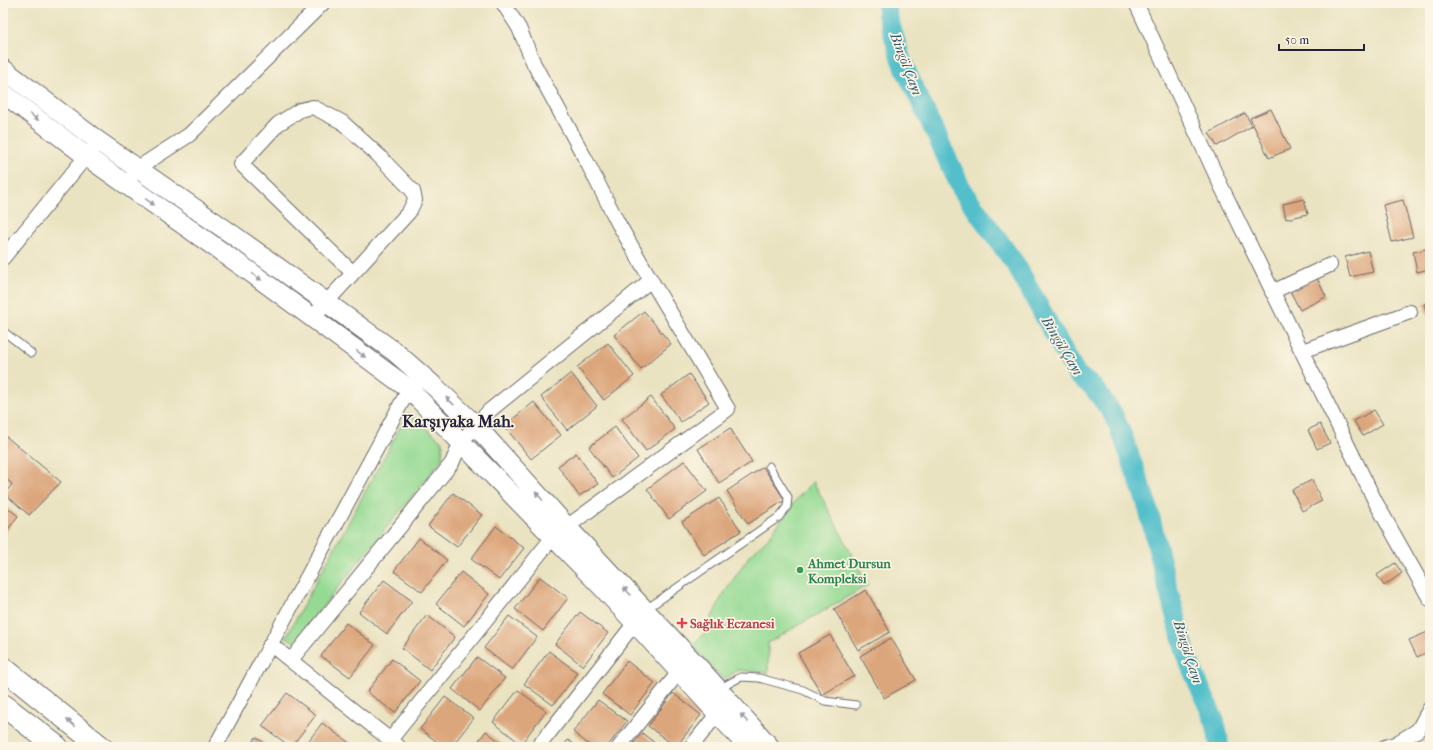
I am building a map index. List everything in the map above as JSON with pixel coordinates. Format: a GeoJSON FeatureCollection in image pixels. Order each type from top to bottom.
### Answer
{"type":"FeatureCollection","features":[{"type":"Feature","properties":{"kind":"highway"},"geometry":{"type":"LineString","coordinates":[[3,668],[101,747]]}},
{"type":"Feature","properties":{"kind":"highway"},"geometry":{"type":"LineString","coordinates":[[3,705],[57,747]]}},
{"type":"Feature","properties":{"kind":"street"},"geometry":{"type":"LineString","coordinates":[[125,184],[138,168],[189,135],[323,3]]}},
{"type":"Feature","properties":{"kind":"street"},"geometry":{"type":"LineString","coordinates":[[270,644],[394,743],[560,532],[728,409],[618,223],[534,64],[519,28],[503,3]]}},
{"type":"Feature","properties":{"kind":"street"},"geometry":{"type":"LineString","coordinates":[[1136,3],[1221,186],[1375,501],[1430,599]]}},
{"type":"Feature","properties":{"kind":"street"},"geometry":{"type":"LineString","coordinates":[[3,69],[98,141],[234,235],[394,352],[435,387],[476,426],[560,532]]}},
{"type":"Feature","properties":{"kind":"street"},"geometry":{"type":"LineString","coordinates":[[3,93],[86,156],[249,271],[409,389],[460,442],[560,532],[640,617],[724,696],[770,747]]}},
{"type":"Feature","properties":{"kind":"street"},"geometry":{"type":"LineString","coordinates":[[312,318],[409,212],[415,200],[413,190],[378,154],[342,122],[313,107],[300,110],[278,124],[240,164],[353,273]]}},
{"type":"Feature","properties":{"kind":"street"},"geometry":{"type":"LineString","coordinates":[[3,258],[98,141]]}},
{"type":"Feature","properties":{"kind":"street"},"geometry":{"type":"LineString","coordinates":[[1272,292],[1330,265]]}},
{"type":"Feature","properties":{"kind":"street"},"geometry":{"type":"LineString","coordinates":[[291,660],[452,463],[460,442],[489,411],[651,280]]}},
{"type":"Feature","properties":{"kind":"street"},"geometry":{"type":"LineString","coordinates":[[1302,351],[1410,312]]}},
{"type":"Feature","properties":{"kind":"street"},"geometry":{"type":"LineString","coordinates":[[215,747],[409,389]]}},
{"type":"Feature","properties":{"kind":"street"},"geometry":{"type":"LineString","coordinates":[[640,617],[679,672],[748,747]]}},
{"type":"Feature","properties":{"kind":"street"},"geometry":{"type":"LineString","coordinates":[[538,747],[640,617]]}},
{"type":"Feature","properties":{"kind":"street"},"geometry":{"type":"LineString","coordinates":[[619,747],[679,672]]}},
{"type":"Feature","properties":{"kind":"street"},"geometry":{"type":"LineString","coordinates":[[691,747],[717,714],[724,696]]}},
{"type":"Feature","properties":{"kind":"street"},"geometry":{"type":"LineString","coordinates":[[1385,747],[1395,744],[1418,730],[1430,708]]}},
{"type":"Feature","properties":{"kind":"lane"},"geometry":{"type":"LineString","coordinates":[[3,331],[31,353]]}},
{"type":"Feature","properties":{"kind":"lane"},"geometry":{"type":"LineString","coordinates":[[640,617],[779,517],[786,507],[788,497],[769,466]]}},
{"type":"Feature","properties":{"kind":"lane"},"geometry":{"type":"LineString","coordinates":[[724,696],[726,685],[741,677],[759,678],[803,690],[825,701],[856,705]]}},
{"type":"Feature","properties":{"kind":"green space"},"geometry":{"type":"Polygon","coordinates":[[[408,413],[443,442],[442,459],[294,642],[286,637],[408,413]]]}},
{"type":"Feature","properties":{"kind":"green space","name":"Ahmet Dursun Kompleksi"},"geometry":{"type":"Polygon","coordinates":[[[813,481],[868,585],[768,643],[768,673],[738,670],[723,680],[692,645],[705,632],[721,598],[749,556],[769,537],[795,501],[813,481]]]}},
{"type":"Feature","properties":{"kind":"building"},"geometry":{"type":"Polygon","coordinates":[[[1271,109],[1290,149],[1269,158],[1250,118],[1271,109]]]}},
{"type":"Feature","properties":{"kind":"building"},"geometry":{"type":"Polygon","coordinates":[[[1245,113],[1252,126],[1217,146],[1209,133],[1245,113]]]}},
{"type":"Feature","properties":{"kind":"building"},"geometry":{"type":"Polygon","coordinates":[[[1304,199],[1308,214],[1286,219],[1283,204],[1304,199]]]}},
{"type":"Feature","properties":{"kind":"building"},"geometry":{"type":"Polygon","coordinates":[[[1403,200],[1413,237],[1392,242],[1383,205],[1403,200]]]}},
{"type":"Feature","properties":{"kind":"building"},"geometry":{"type":"Polygon","coordinates":[[[1430,248],[1430,269],[1417,272],[1413,252],[1430,248]]]}},
{"type":"Feature","properties":{"kind":"building"},"geometry":{"type":"Polygon","coordinates":[[[1368,251],[1373,272],[1350,277],[1345,257],[1368,251]]]}},
{"type":"Feature","properties":{"kind":"building"},"geometry":{"type":"Polygon","coordinates":[[[1317,278],[1326,297],[1300,310],[1290,291],[1317,278]]]}},
{"type":"Feature","properties":{"kind":"building"},"geometry":{"type":"Polygon","coordinates":[[[1430,302],[1430,324],[1424,304],[1430,302]]]}},
{"type":"Feature","properties":{"kind":"building"},"geometry":{"type":"Polygon","coordinates":[[[644,311],[671,344],[641,369],[614,335],[644,311]]]}},
{"type":"Feature","properties":{"kind":"building"},"geometry":{"type":"Polygon","coordinates":[[[608,343],[634,376],[604,400],[577,367],[608,343]]]}},
{"type":"Feature","properties":{"kind":"building"},"geometry":{"type":"Polygon","coordinates":[[[571,373],[597,406],[567,430],[541,397],[571,373]]]}},
{"type":"Feature","properties":{"kind":"building"},"geometry":{"type":"Polygon","coordinates":[[[689,374],[709,402],[681,422],[661,395],[689,374]]]}},
{"type":"Feature","properties":{"kind":"building"},"geometry":{"type":"Polygon","coordinates":[[[651,397],[675,429],[646,451],[622,419],[651,397]]]}},
{"type":"Feature","properties":{"kind":"building"},"geometry":{"type":"Polygon","coordinates":[[[534,402],[561,435],[531,459],[504,426],[534,402]]]}},
{"type":"Feature","properties":{"kind":"building"},"geometry":{"type":"Polygon","coordinates":[[[1374,410],[1383,424],[1363,436],[1354,421],[1374,410]]]}},
{"type":"Feature","properties":{"kind":"building"},"geometry":{"type":"Polygon","coordinates":[[[1320,424],[1330,443],[1317,449],[1308,430],[1320,424]]]}},
{"type":"Feature","properties":{"kind":"building"},"geometry":{"type":"Polygon","coordinates":[[[615,427],[638,458],[612,478],[589,447],[615,427]]]}},
{"type":"Feature","properties":{"kind":"building"},"geometry":{"type":"Polygon","coordinates":[[[730,428],[752,462],[719,483],[698,449],[730,428]]]}},
{"type":"Feature","properties":{"kind":"building"},"geometry":{"type":"Polygon","coordinates":[[[3,434],[61,482],[29,515],[5,494],[12,484],[3,476],[3,434]]]}},
{"type":"Feature","properties":{"kind":"building"},"geometry":{"type":"Polygon","coordinates":[[[576,453],[598,484],[579,496],[558,466],[576,453]]]}},
{"type":"Feature","properties":{"kind":"building"},"geometry":{"type":"Polygon","coordinates":[[[684,461],[707,491],[669,519],[647,489],[684,461]]]}},
{"type":"Feature","properties":{"kind":"building"},"geometry":{"type":"Polygon","coordinates":[[[763,467],[785,500],[748,524],[727,491],[763,467]]]}},
{"type":"Feature","properties":{"kind":"building"},"geometry":{"type":"Polygon","coordinates":[[[1312,480],[1322,501],[1302,511],[1292,490],[1312,480]]]}},
{"type":"Feature","properties":{"kind":"building"},"geometry":{"type":"Polygon","coordinates":[[[453,493],[482,515],[457,547],[428,526],[453,493]]]}},
{"type":"Feature","properties":{"kind":"building"},"geometry":{"type":"Polygon","coordinates":[[[719,498],[741,531],[704,555],[682,522],[719,498]]]}},
{"type":"Feature","properties":{"kind":"building"},"geometry":{"type":"Polygon","coordinates":[[[4,505],[18,516],[3,536],[3,506],[4,505]]]}},
{"type":"Feature","properties":{"kind":"building"},"geometry":{"type":"Polygon","coordinates":[[[496,526],[524,548],[499,580],[471,559],[496,526]]]}},
{"type":"Feature","properties":{"kind":"building"},"geometry":{"type":"Polygon","coordinates":[[[419,538],[447,560],[422,592],[394,571],[419,538]]]}},
{"type":"Feature","properties":{"kind":"building"},"geometry":{"type":"Polygon","coordinates":[[[1395,563],[1402,573],[1384,586],[1377,575],[1395,563]]]}},
{"type":"Feature","properties":{"kind":"building"},"geometry":{"type":"Polygon","coordinates":[[[461,572],[489,594],[464,626],[436,604],[461,572]]]}},
{"type":"Feature","properties":{"kind":"building"},"geometry":{"type":"Polygon","coordinates":[[[540,577],[568,598],[543,631],[515,609],[540,577]]]}},
{"type":"Feature","properties":{"kind":"building"},"geometry":{"type":"Polygon","coordinates":[[[384,580],[412,601],[387,634],[359,612],[384,580]]]}},
{"type":"Feature","properties":{"kind":"building"},"geometry":{"type":"Polygon","coordinates":[[[866,590],[890,632],[858,650],[834,609],[866,590]]]}},
{"type":"Feature","properties":{"kind":"building"},"geometry":{"type":"Polygon","coordinates":[[[580,612],[608,633],[583,666],[555,644],[580,612]]]}},
{"type":"Feature","properties":{"kind":"building"},"geometry":{"type":"Polygon","coordinates":[[[427,615],[455,637],[430,670],[402,648],[427,615]]]}},
{"type":"Feature","properties":{"kind":"building"},"geometry":{"type":"Polygon","coordinates":[[[509,616],[537,637],[512,670],[484,648],[509,616]]]}},
{"type":"Feature","properties":{"kind":"building"},"geometry":{"type":"Polygon","coordinates":[[[346,623],[375,645],[350,677],[321,656],[346,623]]]}},
{"type":"Feature","properties":{"kind":"building"},"geometry":{"type":"Polygon","coordinates":[[[1430,631],[1430,651],[1417,657],[1409,640],[1430,631]]]}},
{"type":"Feature","properties":{"kind":"building"},"geometry":{"type":"Polygon","coordinates":[[[830,635],[854,676],[822,695],[798,653],[830,635]]]}},
{"type":"Feature","properties":{"kind":"building"},"geometry":{"type":"Polygon","coordinates":[[[891,638],[916,680],[884,698],[860,656],[891,638]]]}},
{"type":"Feature","properties":{"kind":"building"},"geometry":{"type":"Polygon","coordinates":[[[549,651],[578,673],[553,705],[524,684],[549,651]]]}},
{"type":"Feature","properties":{"kind":"building"},"geometry":{"type":"Polygon","coordinates":[[[477,657],[505,678],[480,711],[452,689],[477,657]]]}},
{"type":"Feature","properties":{"kind":"building"},"geometry":{"type":"Polygon","coordinates":[[[392,659],[420,681],[395,713],[367,692],[392,659]]]}},
{"type":"Feature","properties":{"kind":"building"},"geometry":{"type":"Polygon","coordinates":[[[627,661],[655,683],[630,715],[602,694],[627,661]]]}},
{"type":"Feature","properties":{"kind":"building"},"geometry":{"type":"Polygon","coordinates":[[[518,690],[546,711],[521,744],[493,722],[518,690]]]}},
{"type":"Feature","properties":{"kind":"building"},"geometry":{"type":"Polygon","coordinates":[[[287,693],[316,715],[291,747],[262,726],[287,693]]]}},
{"type":"Feature","properties":{"kind":"building"},"geometry":{"type":"Polygon","coordinates":[[[673,693],[701,715],[676,747],[648,726],[673,693]]]}},
{"type":"Feature","properties":{"kind":"building"},"geometry":{"type":"Polygon","coordinates":[[[445,697],[474,718],[451,747],[444,747],[420,729],[445,697]]]}},
{"type":"Feature","properties":{"kind":"building"},"geometry":{"type":"Polygon","coordinates":[[[598,700],[627,721],[607,747],[592,747],[573,732],[598,700]]]}},
{"type":"Feature","properties":{"kind":"building"},"geometry":{"type":"Polygon","coordinates":[[[322,723],[351,744],[349,747],[304,747],[322,723]]]}},
{"type":"Feature","properties":{"kind":"building"},"geometry":{"type":"Polygon","coordinates":[[[486,731],[506,747],[474,747],[486,731]]]}},
{"type":"Feature","properties":{"kind":"building"},"geometry":{"type":"Polygon","coordinates":[[[642,733],[660,747],[631,747],[642,733]]]}},
{"type":"Feature","properties":{"kind":"building"},"geometry":{"type":"Polygon","coordinates":[[[256,737],[269,747],[249,747],[256,737]]]}},
{"type":"Feature","properties":{"kind":"building"},"geometry":{"type":"Polygon","coordinates":[[[568,740],[578,747],[563,747],[568,740]]]}},
{"type":"Feature","properties":{"kind":"waterway","name":"Bingöl Çayı"},"geometry":{"type":"LineString","coordinates":[[887,3],[887,13],[901,60],[962,190],[1016,265],[1077,375],[1093,387],[1113,414],[1123,437],[1147,504],[1166,582],[1188,660],[1215,722],[1219,747]]}},
{"type":"Feature","properties":{"kind":"place","name":"Ahmet Dursun Kompleksi"},"geometry":{"type":"Point","coordinates":[800,570]}},
{"type":"Feature","properties":{"kind":"place","name":"Sağlık Eczanesi"},"geometry":{"type":"Point","coordinates":[682,623]}},
{"type":"Feature","properties":{"kind":"district","name":"Karşıyaka Mah."},"geometry":{"type":"Point","coordinates":[458,421]}}]}
